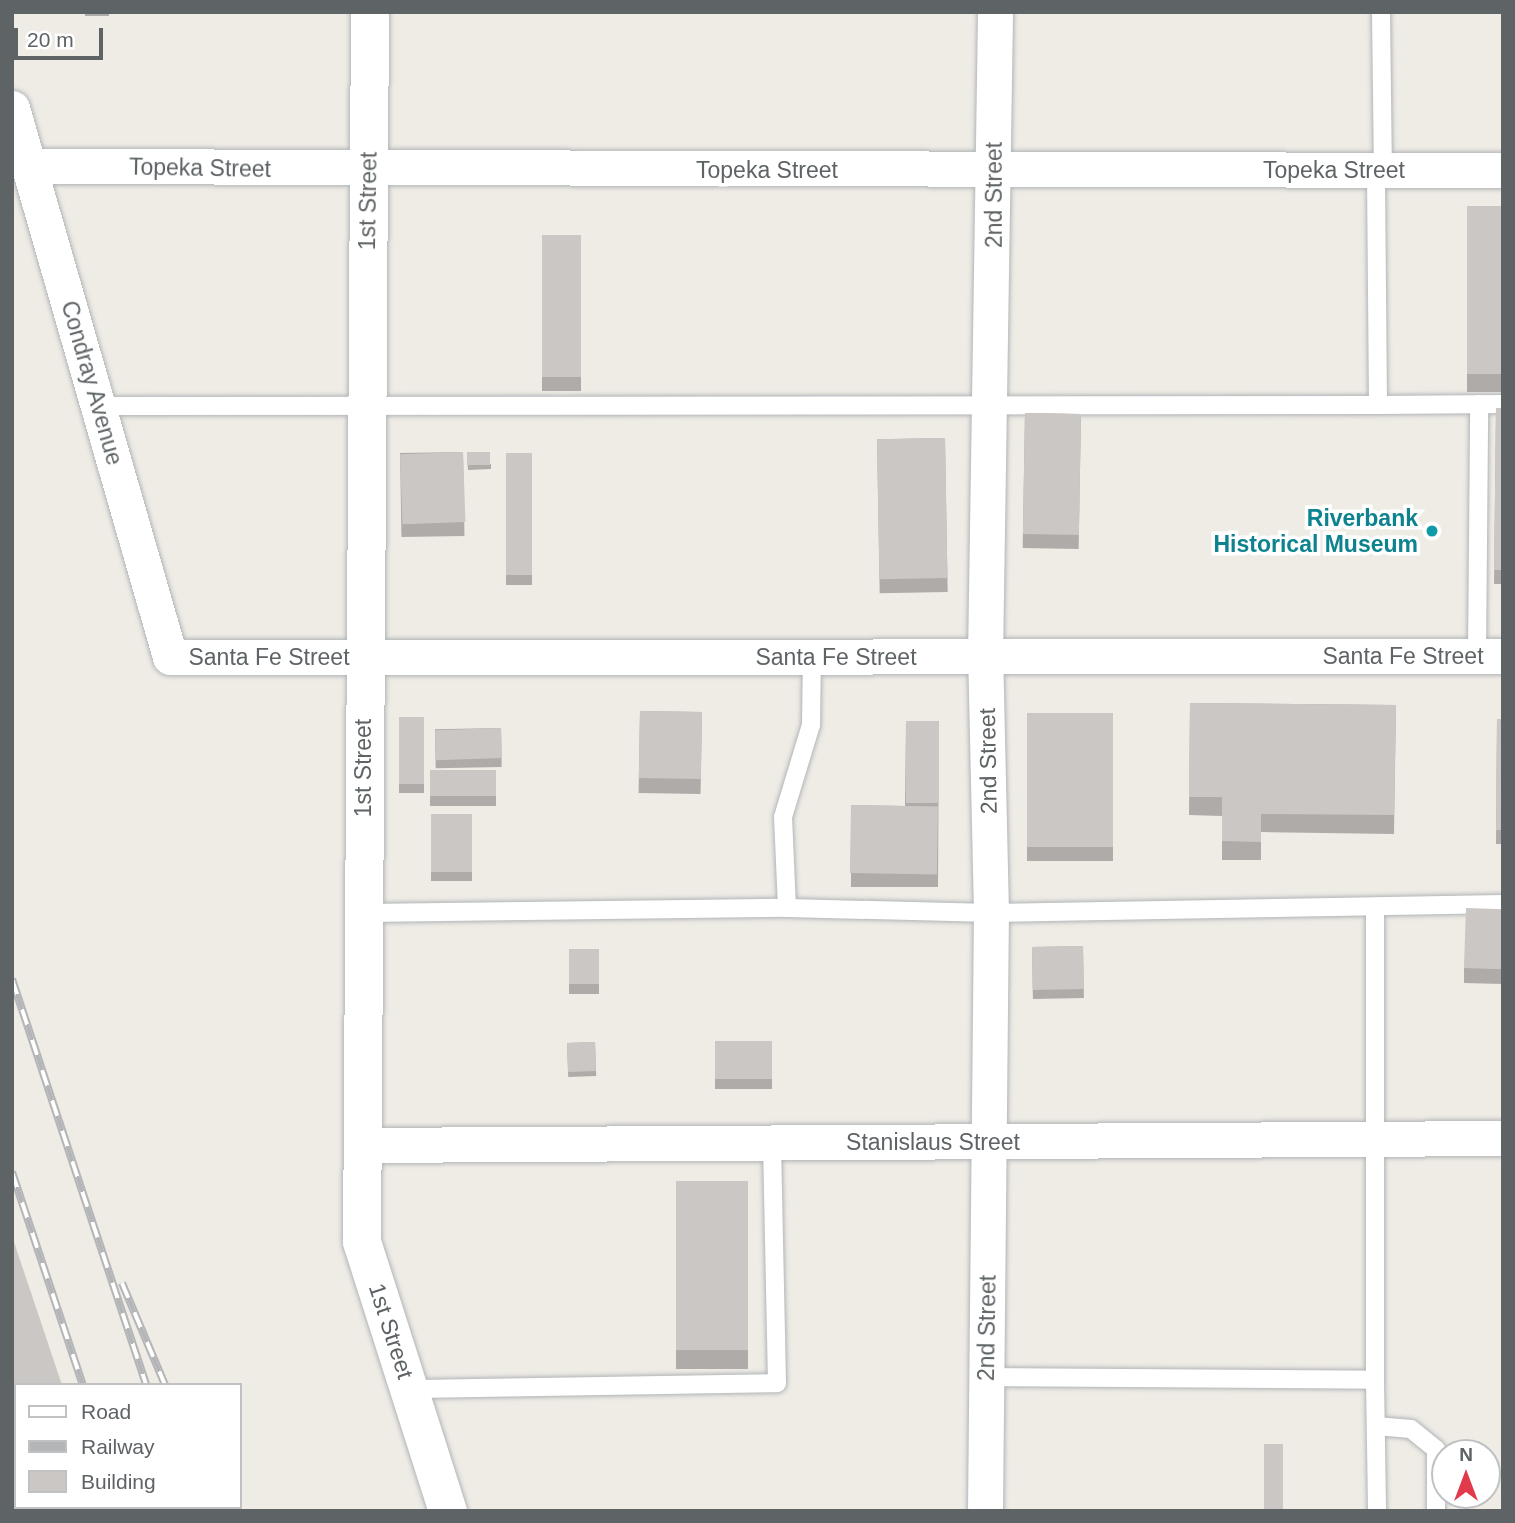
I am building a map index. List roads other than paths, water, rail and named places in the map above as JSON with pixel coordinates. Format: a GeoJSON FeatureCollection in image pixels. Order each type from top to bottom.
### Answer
{"type":"FeatureCollection","features":[{"type":"Feature","properties":{"kind":"street","name":"1st Street"},"geometry":{"type":"LineString","coordinates":[[370,12],[363,656],[362,1242],[448,1511]]}},
{"type":"Feature","properties":{"kind":"street","name":"2nd Street"},"geometry":{"type":"LineString","coordinates":[[985,1511],[991,913],[985,659],[993,406],[995,12]]}},
{"type":"Feature","properties":{"kind":"street","name":"Condray Avenue"},"geometry":{"type":"LineString","coordinates":[[12,108],[31,166],[170,657]]}},
{"type":"Feature","properties":{"kind":"street","name":"Topeka Street"},"geometry":{"type":"LineString","coordinates":[[31,166],[368,170],[1503,170]]}},
{"type":"Feature","properties":{"kind":"street","name":"Santa Fe Street"},"geometry":{"type":"LineString","coordinates":[[170,657],[812,656],[985,659],[1490,656]]}},
{"type":"Feature","properties":{"kind":"street","name":"Stanislaus Street"},"geometry":{"type":"LineString","coordinates":[[362,1145],[1503,1138]]}},
{"type":"Feature","properties":{"kind":"lane"},"geometry":{"type":"LineString","coordinates":[[1378,405],[1381,12]]}},
{"type":"Feature","properties":{"kind":"lane"},"geometry":{"type":"LineString","coordinates":[[1479,404],[1490,656]]}},
{"type":"Feature","properties":{"kind":"lane"},"geometry":{"type":"LineString","coordinates":[[98,406],[1503,404]]}},
{"type":"Feature","properties":{"kind":"lane"},"geometry":{"type":"LineString","coordinates":[[787,908],[783,817],[811,725],[812,656]]}},
{"type":"Feature","properties":{"kind":"lane"},"geometry":{"type":"LineString","coordinates":[[363,913],[787,908],[991,913],[1503,904]]}},
{"type":"Feature","properties":{"kind":"lane"},"geometry":{"type":"LineString","coordinates":[[1375,906],[1373,1139],[1377,1511]]}},
{"type":"Feature","properties":{"kind":"lane"},"geometry":{"type":"LineString","coordinates":[[409,1389],[777,1382],[772,1142]]}},
{"type":"Feature","properties":{"kind":"lane"},"geometry":{"type":"LineString","coordinates":[[987,1377],[1375,1380]]}},
{"type":"Feature","properties":{"kind":"lane"},"geometry":{"type":"LineString","coordinates":[[1376,1426],[1410,1429],[1436,1449],[1436,1511]]}},
{"type":"Feature","properties":{"kind":"railway"},"geometry":{"type":"LineString","coordinates":[[12,979],[145,1383]]}},
{"type":"Feature","properties":{"kind":"railway"},"geometry":{"type":"LineString","coordinates":[[12,1172],[82,1383]]}},
{"type":"Feature","properties":{"kind":"railway"},"geometry":{"type":"LineString","coordinates":[[122,1283],[164,1383]]}},
{"type":"Feature","properties":{"kind":"place","name":"Riverbank Historical Museum"},"geometry":{"type":"Point","coordinates":[1432,531]}}]}
